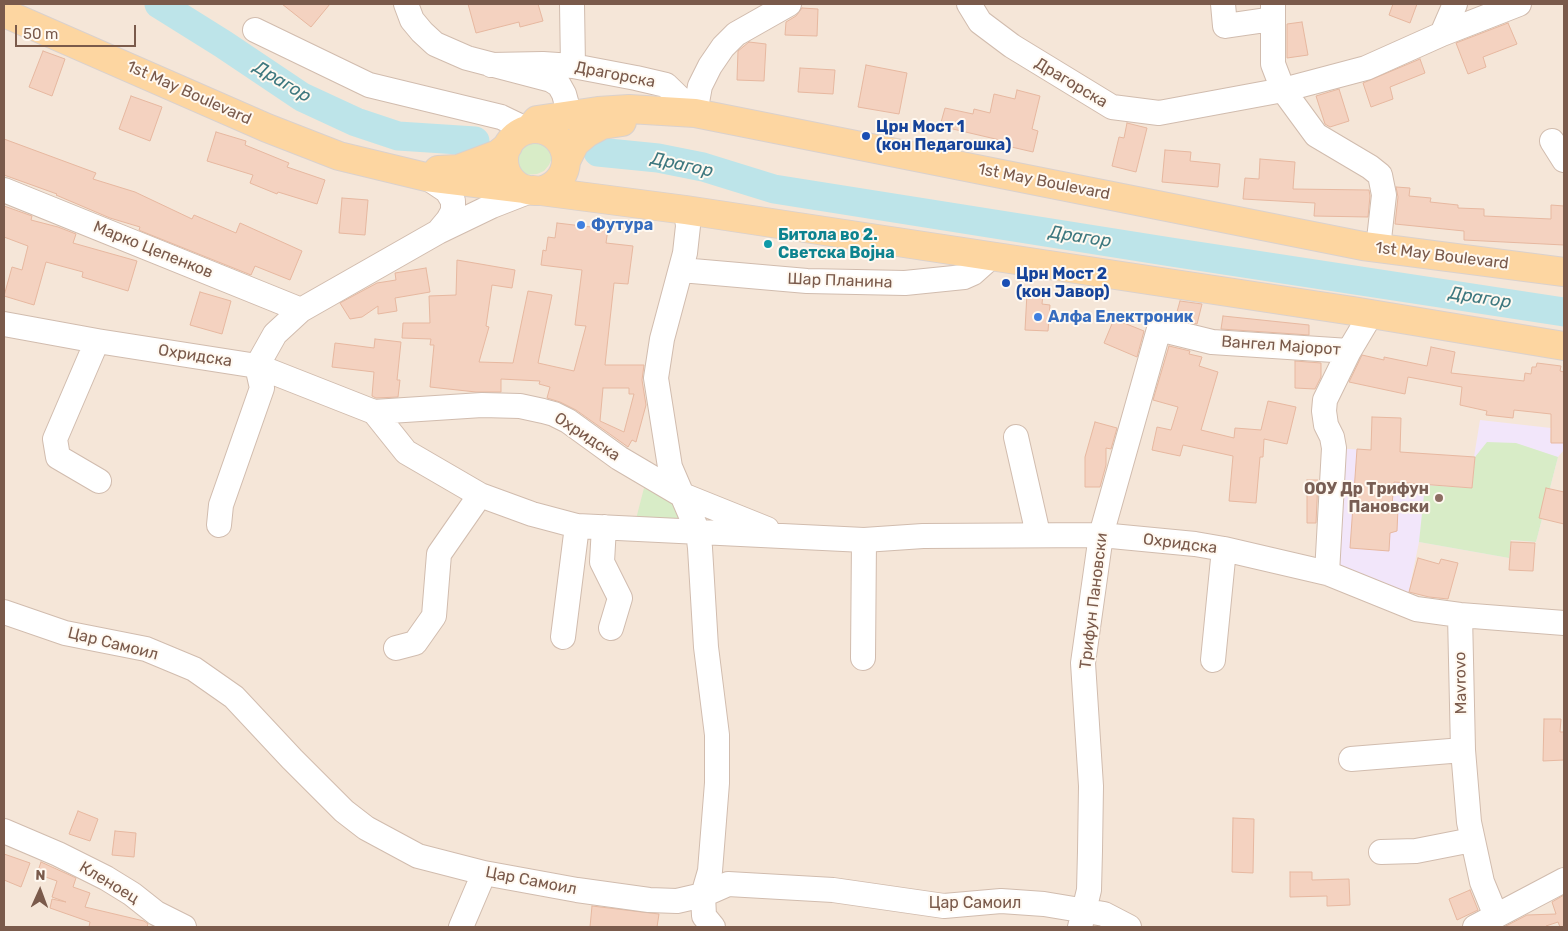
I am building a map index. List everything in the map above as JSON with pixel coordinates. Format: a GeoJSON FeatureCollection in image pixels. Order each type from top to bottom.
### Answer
{"type":"FeatureCollection","features":[{"type":"Feature","properties":{"kind":"main road","name":"1st May Boulevard"},"geometry":{"type":"LineString","coordinates":[[4,13],[267,128],[339,156],[426,177],[686,210],[1371,314],[1564,346]]}},
{"type":"Feature","properties":{"kind":"main road","name":"1st May Boulevard"},"geometry":{"type":"LineString","coordinates":[[376,166],[430,171],[458,169],[498,154],[524,132],[570,116],[630,109],[695,113],[1378,248],[1564,272]]}},
{"type":"Feature","properties":{"kind":"main road","name":"1st May Boulevard"},"geometry":{"type":"LineString","coordinates":[[529,189],[543,189],[553,185],[565,169],[566,159],[575,143],[587,133],[602,125],[628,121],[668,120],[695,113]]}},
{"type":"Feature","properties":{"kind":"main road"},"geometry":{"type":"LineString","coordinates":[[529,189],[516,184],[509,176],[505,166],[505,156],[524,132],[537,129],[554,135],[561,142],[565,150],[566,159]]}},
{"type":"Feature","properties":{"kind":"street","name":"Драгорска"},"geometry":{"type":"LineString","coordinates":[[406,4],[412,20],[422,32],[435,44],[448,51],[492,65],[551,80],[559,85],[564,94],[570,116]]}},
{"type":"Feature","properties":{"kind":"street"},"geometry":{"type":"LineString","coordinates":[[572,4],[573,66]]}},
{"type":"Feature","properties":{"kind":"street"},"geometry":{"type":"LineString","coordinates":[[695,113],[700,86],[710,66],[724,47],[736,34],[789,4]]}},
{"type":"Feature","properties":{"kind":"street","name":"Драгорска"},"geometry":{"type":"LineString","coordinates":[[969,4],[980,22],[1012,46],[1112,107],[1158,113],[1283,90],[1366,68],[1442,34],[1519,4]]}},
{"type":"Feature","properties":{"kind":"street"},"geometry":{"type":"LineString","coordinates":[[1223,4],[1225,26],[1273,11],[1273,64],[1283,90],[1316,135],[1380,175],[1384,195],[1378,248]]}},
{"type":"Feature","properties":{"kind":"street"},"geometry":{"type":"LineString","coordinates":[[1442,34],[1455,4]]}},
{"type":"Feature","properties":{"kind":"street"},"geometry":{"type":"LineString","coordinates":[[255,30],[369,85],[490,115],[524,132]]}},
{"type":"Feature","properties":{"kind":"street","name":"Драгорска"},"geometry":{"type":"LineString","coordinates":[[492,65],[543,64],[573,66],[666,85],[695,113]]}},
{"type":"Feature","properties":{"kind":"street"},"geometry":{"type":"LineString","coordinates":[[490,115],[499,126],[524,132]]}},
{"type":"Feature","properties":{"kind":"street"},"geometry":{"type":"LineString","coordinates":[[426,177],[447,191],[453,201],[453,212],[438,232]]}},
{"type":"Feature","properties":{"kind":"street"},"geometry":{"type":"LineString","coordinates":[[219,525],[221,505],[262,388],[257,366],[275,334],[301,310],[438,232],[529,189]]}},
{"type":"Feature","properties":{"kind":"street","name":"Марко Цепенков"},"geometry":{"type":"LineString","coordinates":[[4,190],[301,310]]}},
{"type":"Feature","properties":{"kind":"street"},"geometry":{"type":"LineString","coordinates":[[686,210],[688,226],[681,270],[662,339],[656,378],[670,467],[698,532],[703,579],[706,647],[717,735],[717,783],[710,871],[703,894],[704,916],[712,927]]}},
{"type":"Feature","properties":{"kind":"street","name":"Шар Планина"},"geometry":{"type":"LineString","coordinates":[[681,270],[807,281],[905,283],[964,277],[973,273],[992,256]]}},
{"type":"Feature","properties":{"kind":"street"},"geometry":{"type":"LineString","coordinates":[[1327,573],[1334,448],[1332,437],[1326,426],[1325,400],[1349,350],[1371,314]]}},
{"type":"Feature","properties":{"kind":"street","name":"Охридска"},"geometry":{"type":"LineString","coordinates":[[4,324],[97,341],[257,366],[374,412],[482,405],[520,406],[549,412],[568,421],[619,458],[680,494],[785,536]]}},
{"type":"Feature","properties":{"kind":"street"},"geometry":{"type":"LineString","coordinates":[[4,342],[31,328]]}},
{"type":"Feature","properties":{"kind":"street","name":"Вангел Маjорот"},"geometry":{"type":"LineString","coordinates":[[1159,328],[1212,342],[1349,350]]}},
{"type":"Feature","properties":{"kind":"street","name":"Трифун Пановски"},"geometry":{"type":"LineString","coordinates":[[1082,919],[1089,890],[1091,786],[1083,663],[1101,534],[1159,328]]}},
{"type":"Feature","properties":{"kind":"street"},"geometry":{"type":"LineString","coordinates":[[97,341],[55,439],[58,457],[99,481]]}},
{"type":"Feature","properties":{"kind":"street","name":"Охридска"},"geometry":{"type":"LineString","coordinates":[[374,412],[406,452],[480,495],[532,514],[577,526],[864,540],[923,536],[1101,534],[1224,549],[1327,573],[1416,609],[1460,616],[1564,623]]}},
{"type":"Feature","properties":{"kind":"street"},"geometry":{"type":"LineString","coordinates":[[1016,437],[1038,534]]}},
{"type":"Feature","properties":{"kind":"street"},"geometry":{"type":"LineString","coordinates":[[396,648],[415,643],[434,616],[439,554],[480,495]]}},
{"type":"Feature","properties":{"kind":"street"},"geometry":{"type":"LineString","coordinates":[[563,638],[577,526]]}},
{"type":"Feature","properties":{"kind":"street"},"geometry":{"type":"LineString","coordinates":[[604,527],[602,562],[620,598],[611,628]]}},
{"type":"Feature","properties":{"kind":"street"},"geometry":{"type":"LineString","coordinates":[[864,540],[864,658]]}},
{"type":"Feature","properties":{"kind":"street"},"geometry":{"type":"LineString","coordinates":[[1213,660],[1224,549]]}},
{"type":"Feature","properties":{"kind":"street","name":"Цар Самоил"},"geometry":{"type":"LineString","coordinates":[[4,612],[65,632],[146,649],[194,669],[234,697],[298,766],[344,811],[366,828],[418,856],[484,873],[577,890],[649,900],[677,901],[703,894],[728,884],[832,890],[944,906],[1001,902],[1044,904],[1082,919],[1104,914],[1129,927]]}},
{"type":"Feature","properties":{"kind":"street","name":"Mavrovo"},"geometry":{"type":"LineString","coordinates":[[1460,616],[1462,750],[1472,840],[1482,882],[1496,916]]}},
{"type":"Feature","properties":{"kind":"street"},"geometry":{"type":"LineString","coordinates":[[1351,759],[1462,750]]}},
{"type":"Feature","properties":{"kind":"street","name":"Кленоец"},"geometry":{"type":"LineString","coordinates":[[4,831],[58,854],[106,878],[132,894],[156,913],[184,927]]}},
{"type":"Feature","properties":{"kind":"street"},"geometry":{"type":"LineString","coordinates":[[1382,852],[1416,851],[1472,840]]}},
{"type":"Feature","properties":{"kind":"street"},"geometry":{"type":"LineString","coordinates":[[461,927],[484,873]]}},
{"type":"Feature","properties":{"kind":"street"},"geometry":{"type":"LineString","coordinates":[[1475,927],[1564,880]]}},
{"type":"Feature","properties":{"kind":"shaded area"},"geometry":{"type":"Polygon","coordinates":[[[4,4],[1564,4],[1564,927],[4,927],[4,4]]]}},
{"type":"Feature","properties":{"kind":"shaded area","name":"ООУ Др Трифун Пановски"},"geometry":{"type":"Polygon","coordinates":[[[1480,420],[1551,428],[1550,442],[1564,443],[1564,450],[1558,457],[1536,542],[1511,540],[1509,558],[1419,542],[1406,605],[1327,573],[1334,448],[1474,457],[1480,420]]]}},
{"type":"Feature","properties":{"kind":"green space"},"geometry":{"type":"Polygon","coordinates":[[[538,140],[548,142],[551,146],[552,158],[549,165],[544,171],[537,174],[522,175],[513,167],[514,155],[519,150],[538,140]]]}},
{"type":"Feature","properties":{"kind":"green space"},"geometry":{"type":"Polygon","coordinates":[[[1487,442],[1516,443],[1558,457],[1536,542],[1511,540],[1509,558],[1419,542],[1425,485],[1472,488],[1475,457],[1487,442]]]}},
{"type":"Feature","properties":{"kind":"green space"},"geometry":{"type":"Polygon","coordinates":[[[644,488],[680,502],[681,524],[636,519],[644,488]]]}},
{"type":"Feature","properties":{"kind":"building"},"geometry":{"type":"Polygon","coordinates":[[[282,4],[330,4],[311,27],[282,4]]]}},
{"type":"Feature","properties":{"kind":"building"},"geometry":{"type":"Polygon","coordinates":[[[468,4],[538,4],[543,21],[520,27],[519,22],[476,33],[468,4]]]}},
{"type":"Feature","properties":{"kind":"building"},"geometry":{"type":"Polygon","coordinates":[[[1393,4],[1417,4],[1410,23],[1389,15],[1393,4]]]}},
{"type":"Feature","properties":{"kind":"building"},"geometry":{"type":"Polygon","coordinates":[[[802,8],[818,9],[817,36],[785,35],[786,22],[796,16],[802,8]]]}},
{"type":"Feature","properties":{"kind":"building"},"geometry":{"type":"Polygon","coordinates":[[[1302,22],[1308,55],[1287,58],[1287,24],[1302,22]]]}},
{"type":"Feature","properties":{"kind":"building"},"geometry":{"type":"Polygon","coordinates":[[[1508,23],[1517,44],[1483,57],[1486,67],[1468,74],[1456,43],[1508,23]]]}},
{"type":"Feature","properties":{"kind":"building"},"geometry":{"type":"Polygon","coordinates":[[[749,42],[766,44],[764,81],[737,80],[738,51],[749,42]]]}},
{"type":"Feature","properties":{"kind":"building"},"geometry":{"type":"Polygon","coordinates":[[[43,51],[65,59],[52,96],[29,87],[43,51]]]}},
{"type":"Feature","properties":{"kind":"building"},"geometry":{"type":"Polygon","coordinates":[[[1420,59],[1425,73],[1390,87],[1393,99],[1371,107],[1363,83],[1420,59]]]}},
{"type":"Feature","properties":{"kind":"building"},"geometry":{"type":"Polygon","coordinates":[[[866,65],[907,73],[899,114],[858,107],[866,65]]]}},
{"type":"Feature","properties":{"kind":"building"},"geometry":{"type":"Polygon","coordinates":[[[800,68],[835,70],[833,94],[798,92],[800,68]]]}},
{"type":"Feature","properties":{"kind":"building"},"geometry":{"type":"Polygon","coordinates":[[[1339,89],[1349,121],[1330,127],[1325,124],[1316,96],[1339,89]]]}},
{"type":"Feature","properties":{"kind":"building"},"geometry":{"type":"Polygon","coordinates":[[[1017,90],[1040,96],[1032,129],[1038,131],[1033,152],[1003,145],[1004,141],[940,126],[945,108],[973,114],[974,109],[990,113],[994,94],[1015,99],[1017,90]]]}},
{"type":"Feature","properties":{"kind":"building"},"geometry":{"type":"Polygon","coordinates":[[[131,96],[162,107],[150,141],[119,129],[131,96]]]}},
{"type":"Feature","properties":{"kind":"building"},"geometry":{"type":"Polygon","coordinates":[[[1127,123],[1147,128],[1136,172],[1112,166],[1119,137],[1124,138],[1127,123]]]}},
{"type":"Feature","properties":{"kind":"building"},"geometry":{"type":"Polygon","coordinates":[[[216,132],[246,141],[245,145],[289,163],[287,167],[325,180],[317,204],[278,192],[277,194],[250,183],[253,175],[207,161],[216,132]]]}},
{"type":"Feature","properties":{"kind":"building"},"geometry":{"type":"Polygon","coordinates":[[[4,139],[96,173],[93,179],[135,192],[192,219],[194,215],[236,233],[240,223],[302,251],[290,280],[255,266],[251,275],[141,231],[139,230],[140,227],[110,218],[57,194],[4,175],[4,139]]]}},
{"type":"Feature","properties":{"kind":"building"},"geometry":{"type":"Polygon","coordinates":[[[1165,150],[1191,152],[1190,161],[1220,164],[1218,187],[1162,182],[1165,150]]]}},
{"type":"Feature","properties":{"kind":"building"},"geometry":{"type":"Polygon","coordinates":[[[1260,159],[1295,162],[1293,189],[1369,190],[1368,217],[1314,216],[1315,203],[1243,199],[1245,178],[1259,179],[1260,159]]]}},
{"type":"Feature","properties":{"kind":"building"},"geometry":{"type":"Polygon","coordinates":[[[1396,187],[1410,188],[1409,196],[1431,198],[1430,202],[1458,205],[1458,208],[1484,209],[1484,216],[1551,219],[1551,205],[1564,206],[1564,245],[1464,240],[1464,231],[1395,224],[1398,197],[1396,187]]]}},
{"type":"Feature","properties":{"kind":"building"},"geometry":{"type":"Polygon","coordinates":[[[342,198],[368,200],[365,235],[339,233],[342,198]]]}},
{"type":"Feature","properties":{"kind":"building"},"geometry":{"type":"Polygon","coordinates":[[[4,206],[32,216],[31,220],[76,234],[73,243],[137,261],[128,291],[82,277],[83,272],[46,262],[34,305],[4,296],[12,267],[22,270],[28,246],[4,237],[4,206]]]}},
{"type":"Feature","properties":{"kind":"building"},"geometry":{"type":"Polygon","coordinates":[[[557,223],[608,229],[606,243],[633,246],[628,284],[614,283],[605,365],[644,365],[642,380],[646,405],[636,442],[632,440],[628,447],[576,410],[547,398],[550,387],[539,384],[540,381],[501,379],[501,392],[476,392],[430,387],[434,345],[430,345],[431,339],[402,338],[403,323],[430,323],[429,296],[456,295],[457,260],[515,270],[512,288],[492,285],[486,326],[489,327],[479,362],[513,363],[528,291],[552,295],[538,363],[574,371],[586,326],[575,325],[582,270],[541,265],[543,250],[546,251],[548,237],[555,238],[557,223]],[[603,388],[600,421],[624,432],[634,394],[629,394],[629,388],[603,388]]]}},
{"type":"Feature","properties":{"kind":"building"},"geometry":{"type":"Polygon","coordinates":[[[426,268],[430,292],[395,298],[397,311],[378,314],[378,306],[362,317],[350,319],[340,303],[377,283],[396,280],[395,273],[426,268]]]}},
{"type":"Feature","properties":{"kind":"building"},"geometry":{"type":"Polygon","coordinates":[[[200,292],[231,301],[222,334],[190,325],[200,292]]]}},
{"type":"Feature","properties":{"kind":"building","name":"Алфа Електроник"},"geometry":{"type":"Polygon","coordinates":[[[1027,293],[1043,294],[1042,304],[1050,305],[1048,331],[1025,330],[1027,293]]]}},
{"type":"Feature","properties":{"kind":"building"},"geometry":{"type":"Polygon","coordinates":[[[1180,301],[1202,304],[1197,324],[1175,319],[1180,301]]]}},
{"type":"Feature","properties":{"kind":"building"},"geometry":{"type":"Polygon","coordinates":[[[1223,316],[1309,325],[1309,335],[1221,329],[1223,316]]]}},
{"type":"Feature","properties":{"kind":"building"},"geometry":{"type":"Polygon","coordinates":[[[1114,319],[1144,331],[1137,357],[1104,343],[1114,319]]]}},
{"type":"Feature","properties":{"kind":"building"},"geometry":{"type":"Polygon","coordinates":[[[375,339],[401,342],[397,380],[400,380],[398,397],[376,398],[372,396],[374,372],[332,367],[335,343],[374,348],[375,339]]]}},
{"type":"Feature","properties":{"kind":"building"},"geometry":{"type":"Polygon","coordinates":[[[1169,346],[1190,351],[1189,354],[1202,357],[1199,366],[1218,372],[1201,430],[1234,438],[1235,428],[1261,430],[1268,401],[1296,407],[1287,444],[1264,439],[1263,457],[1260,457],[1256,503],[1229,501],[1233,456],[1183,445],[1180,456],[1152,450],[1157,427],[1171,430],[1178,407],[1153,400],[1169,346]]]}},
{"type":"Feature","properties":{"kind":"building"},"geometry":{"type":"Polygon","coordinates":[[[1431,347],[1455,352],[1451,373],[1524,381],[1525,373],[1531,374],[1532,367],[1536,367],[1537,363],[1561,366],[1560,371],[1564,372],[1564,443],[1551,443],[1551,414],[1514,410],[1513,418],[1486,415],[1487,411],[1460,405],[1462,387],[1408,377],[1405,394],[1349,382],[1362,355],[1384,360],[1384,357],[1427,366],[1431,347]]]}},
{"type":"Feature","properties":{"kind":"building"},"geometry":{"type":"Polygon","coordinates":[[[1295,361],[1321,363],[1321,377],[1315,389],[1295,388],[1295,361]]]}},
{"type":"Feature","properties":{"kind":"building"},"geometry":{"type":"Polygon","coordinates":[[[1372,417],[1401,418],[1400,452],[1475,457],[1472,488],[1394,482],[1392,505],[1398,508],[1397,531],[1390,533],[1389,551],[1350,548],[1357,449],[1371,450],[1372,417]]]}},
{"type":"Feature","properties":{"kind":"building"},"geometry":{"type":"Polygon","coordinates":[[[1095,422],[1117,428],[1111,449],[1106,448],[1106,465],[1100,487],[1085,487],[1085,457],[1095,422]]]}},
{"type":"Feature","properties":{"kind":"building"},"geometry":{"type":"Polygon","coordinates":[[[1307,480],[1318,480],[1316,523],[1307,523],[1307,480]]]}},
{"type":"Feature","properties":{"kind":"building"},"geometry":{"type":"Polygon","coordinates":[[[1546,488],[1564,492],[1564,524],[1539,518],[1546,488]]]}},
{"type":"Feature","properties":{"kind":"building"},"geometry":{"type":"Polygon","coordinates":[[[1511,542],[1535,543],[1533,571],[1509,570],[1511,542]]]}},
{"type":"Feature","properties":{"kind":"building"},"geometry":{"type":"Polygon","coordinates":[[[1418,558],[1439,564],[1441,559],[1458,563],[1448,599],[1409,592],[1418,558]]]}},
{"type":"Feature","properties":{"kind":"building"},"geometry":{"type":"Polygon","coordinates":[[[1544,719],[1561,719],[1560,732],[1564,732],[1564,760],[1543,761],[1544,719]]]}},
{"type":"Feature","properties":{"kind":"building"},"geometry":{"type":"Polygon","coordinates":[[[78,811],[98,819],[90,841],[69,834],[78,811]]]}},
{"type":"Feature","properties":{"kind":"building"},"geometry":{"type":"Polygon","coordinates":[[[1233,818],[1254,819],[1253,873],[1232,872],[1233,818]]]}},
{"type":"Feature","properties":{"kind":"building"},"geometry":{"type":"Polygon","coordinates":[[[115,831],[136,833],[134,857],[112,855],[115,831]]]}},
{"type":"Feature","properties":{"kind":"building"},"geometry":{"type":"Polygon","coordinates":[[[4,854],[30,863],[21,887],[4,880],[4,854]]]}},
{"type":"Feature","properties":{"kind":"building"},"geometry":{"type":"Polygon","coordinates":[[[41,862],[76,878],[73,887],[90,893],[85,907],[144,921],[148,924],[147,927],[89,927],[90,922],[50,908],[52,899],[66,902],[52,897],[57,881],[37,874],[41,862]]]}},
{"type":"Feature","properties":{"kind":"building"},"geometry":{"type":"Polygon","coordinates":[[[1290,872],[1312,872],[1312,880],[1349,879],[1350,905],[1327,906],[1327,896],[1290,897],[1290,872]]]}},
{"type":"Feature","properties":{"kind":"building"},"geometry":{"type":"Polygon","coordinates":[[[1470,890],[1478,910],[1457,920],[1449,899],[1470,890]]]}},
{"type":"Feature","properties":{"kind":"building"},"geometry":{"type":"Polygon","coordinates":[[[1564,895],[1564,927],[1560,927],[1558,922],[1546,926],[1548,927],[1504,927],[1527,915],[1556,914],[1552,902],[1564,895]]]}},
{"type":"Feature","properties":{"kind":"building"},"geometry":{"type":"Polygon","coordinates":[[[592,906],[659,914],[657,927],[590,927],[592,906]]]}},
{"type":"Feature","properties":{"kind":"waterway","name":"Драгор"},"geometry":{"type":"LineString","coordinates":[[159,4],[302,97],[356,122],[398,136],[475,141]]}},
{"type":"Feature","properties":{"kind":"waterway","name":"Драгор"},"geometry":{"type":"LineString","coordinates":[[598,152],[658,158],[703,167],[774,189],[1564,312]]}},
{"type":"Feature","properties":{"kind":"place","name":"Црн Мост 1 (кон Педагошка)"},"geometry":{"type":"Point","coordinates":[866,136]}},
{"type":"Feature","properties":{"kind":"place","name":"Футура"},"geometry":{"type":"Point","coordinates":[581,225]}},
{"type":"Feature","properties":{"kind":"place","name":"Битола во 2. Светска Војна"},"geometry":{"type":"Point","coordinates":[768,244]}},
{"type":"Feature","properties":{"kind":"place","name":"Црн Мост 2 (кон Јавор)"},"geometry":{"type":"Point","coordinates":[1006,283]}},
{"type":"Feature","properties":{"kind":"place","name":"Алфа Електроник"},"geometry":{"type":"Point","coordinates":[1038,317]}},
{"type":"Feature","properties":{"kind":"place","name":"ООУ Др Трифун Пановски"},"geometry":{"type":"Point","coordinates":[1439,498]}}]}
